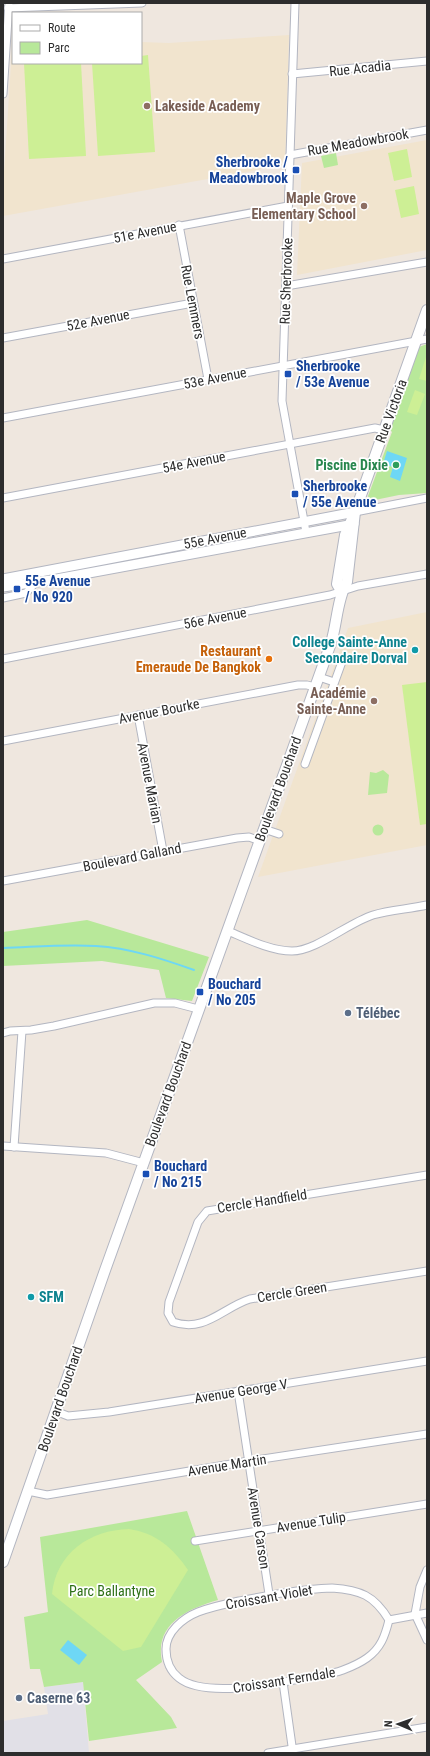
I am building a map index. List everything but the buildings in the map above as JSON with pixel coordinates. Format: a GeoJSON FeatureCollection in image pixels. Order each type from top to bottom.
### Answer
{"type":"FeatureCollection","features":[{"type":"Feature","properties":{"kind":"main road","name":"Rue Victoria"},"geometry":{"type":"LineString","coordinates":[[336,627],[341,591],[347,582],[352,524],[355,512],[427,310]]}},
{"type":"Feature","properties":{"kind":"main road","name":"Boulevard Bouchard"},"geometry":{"type":"LineString","coordinates":[[3,1562],[198,1009],[228,931],[336,627]]}},
{"type":"Feature","properties":{"kind":"street"},"geometry":{"type":"LineString","coordinates":[[3,94],[9,6],[142,3]]}},
{"type":"Feature","properties":{"kind":"street","name":"Rue Sherbrooke"},"geometry":{"type":"LineString","coordinates":[[295,3],[282,401],[306,532]]}},
{"type":"Feature","properties":{"kind":"street","name":"Rue Acadia"},"geometry":{"type":"LineString","coordinates":[[292,74],[427,61]]}},
{"type":"Feature","properties":{"kind":"street","name":"Rue Meadowbrook"},"geometry":{"type":"LineString","coordinates":[[290,155],[427,130]]}},
{"type":"Feature","properties":{"kind":"street","name":"51e Avenue"},"geometry":{"type":"LineString","coordinates":[[3,259],[179,225],[288,206]]}},
{"type":"Feature","properties":{"kind":"street","name":"Rue Lemmers"},"geometry":{"type":"LineString","coordinates":[[179,225],[208,379]]}},
{"type":"Feature","properties":{"kind":"street"},"geometry":{"type":"LineString","coordinates":[[286,286],[427,262]]}},
{"type":"Feature","properties":{"kind":"street","name":"52e Avenue"},"geometry":{"type":"LineString","coordinates":[[3,338],[193,303]]}},
{"type":"Feature","properties":{"kind":"street","name":"53e Avenue"},"geometry":{"type":"LineString","coordinates":[[3,418],[427,339]]}},
{"type":"Feature","properties":{"kind":"street","name":"54e Avenue"},"geometry":{"type":"LineString","coordinates":[[3,498],[290,443],[375,428],[384,430]]}},
{"type":"Feature","properties":{"kind":"street","name":"55e Avenue"},"geometry":{"type":"LineString","coordinates":[[3,579],[427,498]]}},
{"type":"Feature","properties":{"kind":"street","name":"55e Avenue"},"geometry":{"type":"LineString","coordinates":[[3,587],[352,524]]}},
{"type":"Feature","properties":{"kind":"street","name":"56e Avenue"},"geometry":{"type":"LineString","coordinates":[[3,659],[327,596],[358,586],[427,574]]}},
{"type":"Feature","properties":{"kind":"street","name":"55e Avenue"},"geometry":{"type":"LineString","coordinates":[[3,598],[26,593],[36,582]]}},
{"type":"Feature","properties":{"kind":"street"},"geometry":{"type":"LineString","coordinates":[[305,764],[343,659]]}},
{"type":"Feature","properties":{"kind":"street"},"geometry":{"type":"LineString","coordinates":[[319,677],[334,682]]}},
{"type":"Feature","properties":{"kind":"street","name":"Avenue Bourke"},"geometry":{"type":"LineString","coordinates":[[3,741],[298,685],[315,687]]}},
{"type":"Feature","properties":{"kind":"street","name":"Avenue Marian"},"geometry":{"type":"LineString","coordinates":[[138,716],[163,851]]}},
{"type":"Feature","properties":{"kind":"street"},"geometry":{"type":"LineString","coordinates":[[264,829],[279,834]]}},
{"type":"Feature","properties":{"kind":"street","name":"Boulevard Galland"},"geometry":{"type":"LineString","coordinates":[[3,881],[244,837],[260,840]]}},
{"type":"Feature","properties":{"kind":"street"},"geometry":{"type":"LineString","coordinates":[[228,931],[261,944],[281,950],[293,951],[322,941],[373,915],[427,906]]}},
{"type":"Feature","properties":{"kind":"street"},"geometry":{"type":"LineString","coordinates":[[3,1033],[54,1026],[154,1003],[175,1002],[198,1009]]}},
{"type":"Feature","properties":{"kind":"street"},"geometry":{"type":"LineString","coordinates":[[14,1147],[22,1031]]}},
{"type":"Feature","properties":{"kind":"street"},"geometry":{"type":"LineString","coordinates":[[3,1146],[106,1153],[144,1163]]}},
{"type":"Feature","properties":{"kind":"street","name":"Cercle Handfield"},"geometry":{"type":"LineString","coordinates":[[168,1313],[169,1302],[198,1222],[207,1211],[427,1175]]}},
{"type":"Feature","properties":{"kind":"street","name":"Cercle Green"},"geometry":{"type":"LineString","coordinates":[[168,1313],[173,1322],[182,1325],[198,1324],[213,1319],[241,1302],[250,1299],[427,1274]]}},
{"type":"Feature","properties":{"kind":"street","name":"Avenue George V"},"geometry":{"type":"LineString","coordinates":[[56,1411],[68,1416],[109,1412],[427,1361]]}},
{"type":"Feature","properties":{"kind":"street","name":"Avenue Carson"},"geometry":{"type":"LineString","coordinates":[[238,1392],[269,1594]]}},
{"type":"Feature","properties":{"kind":"street","name":"Avenue Martin"},"geometry":{"type":"LineString","coordinates":[[28,1491],[44,1495],[249,1461],[427,1434]]}},
{"type":"Feature","properties":{"kind":"street","name":"Avenue Tulip"},"geometry":{"type":"LineString","coordinates":[[195,1541],[427,1504]]}},
{"type":"Feature","properties":{"kind":"street"},"geometry":{"type":"LineString","coordinates":[[427,1570],[420,1587],[415,1614],[427,1640]]}},
{"type":"Feature","properties":{"kind":"street","name":"Croissant Violet"},"geometry":{"type":"LineString","coordinates":[[166,1657],[166,1646],[169,1636],[174,1628],[196,1612],[269,1594],[311,1589],[348,1590],[362,1593],[375,1600],[389,1620]]}},
{"type":"Feature","properties":{"kind":"street"},"geometry":{"type":"LineString","coordinates":[[389,1620],[427,1613]]}},
{"type":"Feature","properties":{"kind":"street","name":"Croissant Ferndale"},"geometry":{"type":"LineString","coordinates":[[166,1657],[171,1670],[180,1678],[203,1687],[232,1688],[283,1682],[342,1671],[367,1658],[378,1648],[385,1636],[389,1620]]}},
{"type":"Feature","properties":{"kind":"street"},"geometry":{"type":"LineString","coordinates":[[283,1682],[293,1751]]}},
{"type":"Feature","properties":{"kind":"street"},"geometry":{"type":"LineString","coordinates":[[268,1753],[293,1751],[427,1727]]}},
{"type":"Feature","properties":{"kind":"shaded area","name":"Lakeside Academy"},"geometry":{"type":"Polygon","coordinates":[[[289,35],[285,165],[3,216],[3,188],[12,48],[12,64],[142,64],[142,42],[169,43],[289,35]]]}},
{"type":"Feature","properties":{"kind":"shaded area","name":"Maple Grove Elementary School"},"geometry":{"type":"Polygon","coordinates":[[[427,140],[427,250],[297,275],[302,163],[427,140]]]}},
{"type":"Feature","properties":{"kind":"shaded area","name":"Académie Sainte-Anne"},"geometry":{"type":"Polygon","coordinates":[[[427,612],[427,845],[258,877],[348,628],[427,612]]]}},
{"type":"Feature","properties":{"kind":"shaded area"},"geometry":{"type":"Polygon","coordinates":[[[83,1682],[89,1753],[3,1753],[3,1721],[48,1714],[44,1687],[83,1682]]]}},
{"type":"Feature","properties":{"kind":"green space"},"geometry":{"type":"Polygon","coordinates":[[[148,55],[155,152],[98,156],[92,64],[142,64],[142,56],[148,55]]]}},
{"type":"Feature","properties":{"kind":"green space"},"geometry":{"type":"Polygon","coordinates":[[[24,64],[81,64],[86,156],[29,159],[24,64]]]}},
{"type":"Feature","properties":{"kind":"green space"},"geometry":{"type":"Polygon","coordinates":[[[407,149],[412,177],[394,181],[388,153],[407,149]]]}},
{"type":"Feature","properties":{"kind":"green space"},"geometry":{"type":"Polygon","coordinates":[[[336,153],[338,165],[324,168],[321,156],[336,153]]]}},
{"type":"Feature","properties":{"kind":"green space"},"geometry":{"type":"Polygon","coordinates":[[[414,186],[419,214],[401,218],[395,190],[414,186]]]}},
{"type":"Feature","properties":{"kind":"green space"},"geometry":{"type":"Polygon","coordinates":[[[427,344],[427,493],[399,495],[370,501],[368,496],[392,432],[390,430],[419,347],[427,344]]]}},
{"type":"Feature","properties":{"kind":"green space"},"geometry":{"type":"Polygon","coordinates":[[[427,357],[427,381],[419,379],[427,357]]]}},
{"type":"Feature","properties":{"kind":"green space"},"geometry":{"type":"Polygon","coordinates":[[[415,390],[425,394],[417,415],[407,412],[415,390]]]}},
{"type":"Feature","properties":{"kind":"green space"},"geometry":{"type":"Polygon","coordinates":[[[427,682],[427,824],[420,825],[402,685],[427,682]]]}},
{"type":"Feature","properties":{"kind":"green space"},"geometry":{"type":"Polygon","coordinates":[[[383,770],[389,775],[387,793],[368,795],[370,772],[376,773],[383,770]]]}},
{"type":"Feature","properties":{"kind":"green space"},"geometry":{"type":"Polygon","coordinates":[[[378,824],[382,826],[384,830],[382,834],[378,836],[374,834],[372,830],[374,826],[378,824]]]}},
{"type":"Feature","properties":{"kind":"green space"},"geometry":{"type":"Polygon","coordinates":[[[87,920],[209,957],[192,1001],[166,998],[159,970],[102,961],[3,966],[3,932],[87,920]]]}},
{"type":"Feature","properties":{"kind":"green space","name":"Parc Ballantyne"},"geometry":{"type":"Polygon","coordinates":[[[187,1511],[218,1600],[195,1608],[175,1620],[168,1628],[163,1638],[161,1649],[162,1662],[136,1680],[171,1717],[177,1728],[89,1741],[83,1682],[44,1687],[40,1669],[30,1669],[24,1617],[48,1612],[40,1537],[187,1511]]]}},
{"type":"Feature","properties":{"kind":"green space"},"geometry":{"type":"Polygon","coordinates":[[[129,1529],[148,1534],[156,1538],[170,1548],[188,1570],[141,1647],[123,1651],[52,1594],[55,1579],[60,1567],[77,1546],[101,1534],[115,1530],[129,1529]]]}},
{"type":"Feature","properties":{"kind":"water","name":"Piscine Dixie"},"geometry":{"type":"Polygon","coordinates":[[[387,451],[407,458],[400,481],[390,477],[393,467],[383,464],[387,451]]]}},
{"type":"Feature","properties":{"kind":"water"},"geometry":{"type":"Polygon","coordinates":[[[68,1640],[87,1655],[79,1665],[60,1650],[68,1640]]]}},
{"type":"Feature","properties":{"kind":"waterway"},"geometry":{"type":"LineString","coordinates":[[3,948],[73,945],[109,947],[146,955],[194,970]]}},
{"type":"Feature","properties":{"kind":"place","name":"Lakeside Academy"},"geometry":{"type":"Point","coordinates":[147,106]}},
{"type":"Feature","properties":{"kind":"place","name":"Sherbrooke / Meadowbrook"},"geometry":{"type":"Point","coordinates":[296,170]}},
{"type":"Feature","properties":{"kind":"place","name":"Maple Grove Elementary School"},"geometry":{"type":"Point","coordinates":[364,206]}},
{"type":"Feature","properties":{"kind":"place","name":"Sherbrooke / 53e Avenue"},"geometry":{"type":"Point","coordinates":[288,374]}},
{"type":"Feature","properties":{"kind":"place","name":"Piscine Dixie"},"geometry":{"type":"Point","coordinates":[396,465]}},
{"type":"Feature","properties":{"kind":"place","name":"Sherbrooke / 55e Avenue"},"geometry":{"type":"Point","coordinates":[295,494]}},
{"type":"Feature","properties":{"kind":"place","name":"55e Avenue / No 920"},"geometry":{"type":"Point","coordinates":[17,589]}},
{"type":"Feature","properties":{"kind":"place","name":"College Sainte-Anne Secondaire Dorval"},"geometry":{"type":"Point","coordinates":[415,650]}},
{"type":"Feature","properties":{"kind":"place","name":"Restaurant Emeraude De Bangkok"},"geometry":{"type":"Point","coordinates":[269,659]}},
{"type":"Feature","properties":{"kind":"place","name":"Académie Sainte-Anne"},"geometry":{"type":"Point","coordinates":[374,701]}},
{"type":"Feature","properties":{"kind":"place","name":"Bouchard / No 205"},"geometry":{"type":"Point","coordinates":[200,992]}},
{"type":"Feature","properties":{"kind":"place","name":"Télébec"},"geometry":{"type":"Point","coordinates":[348,1013]}},
{"type":"Feature","properties":{"kind":"place","name":"Bouchard / No 215"},"geometry":{"type":"Point","coordinates":[146,1174]}},
{"type":"Feature","properties":{"kind":"place","name":"SFM"},"geometry":{"type":"Point","coordinates":[31,1297]}},
{"type":"Feature","properties":{"kind":"place","name":"Caserne 63"},"geometry":{"type":"Point","coordinates":[19,1698]}}]}
